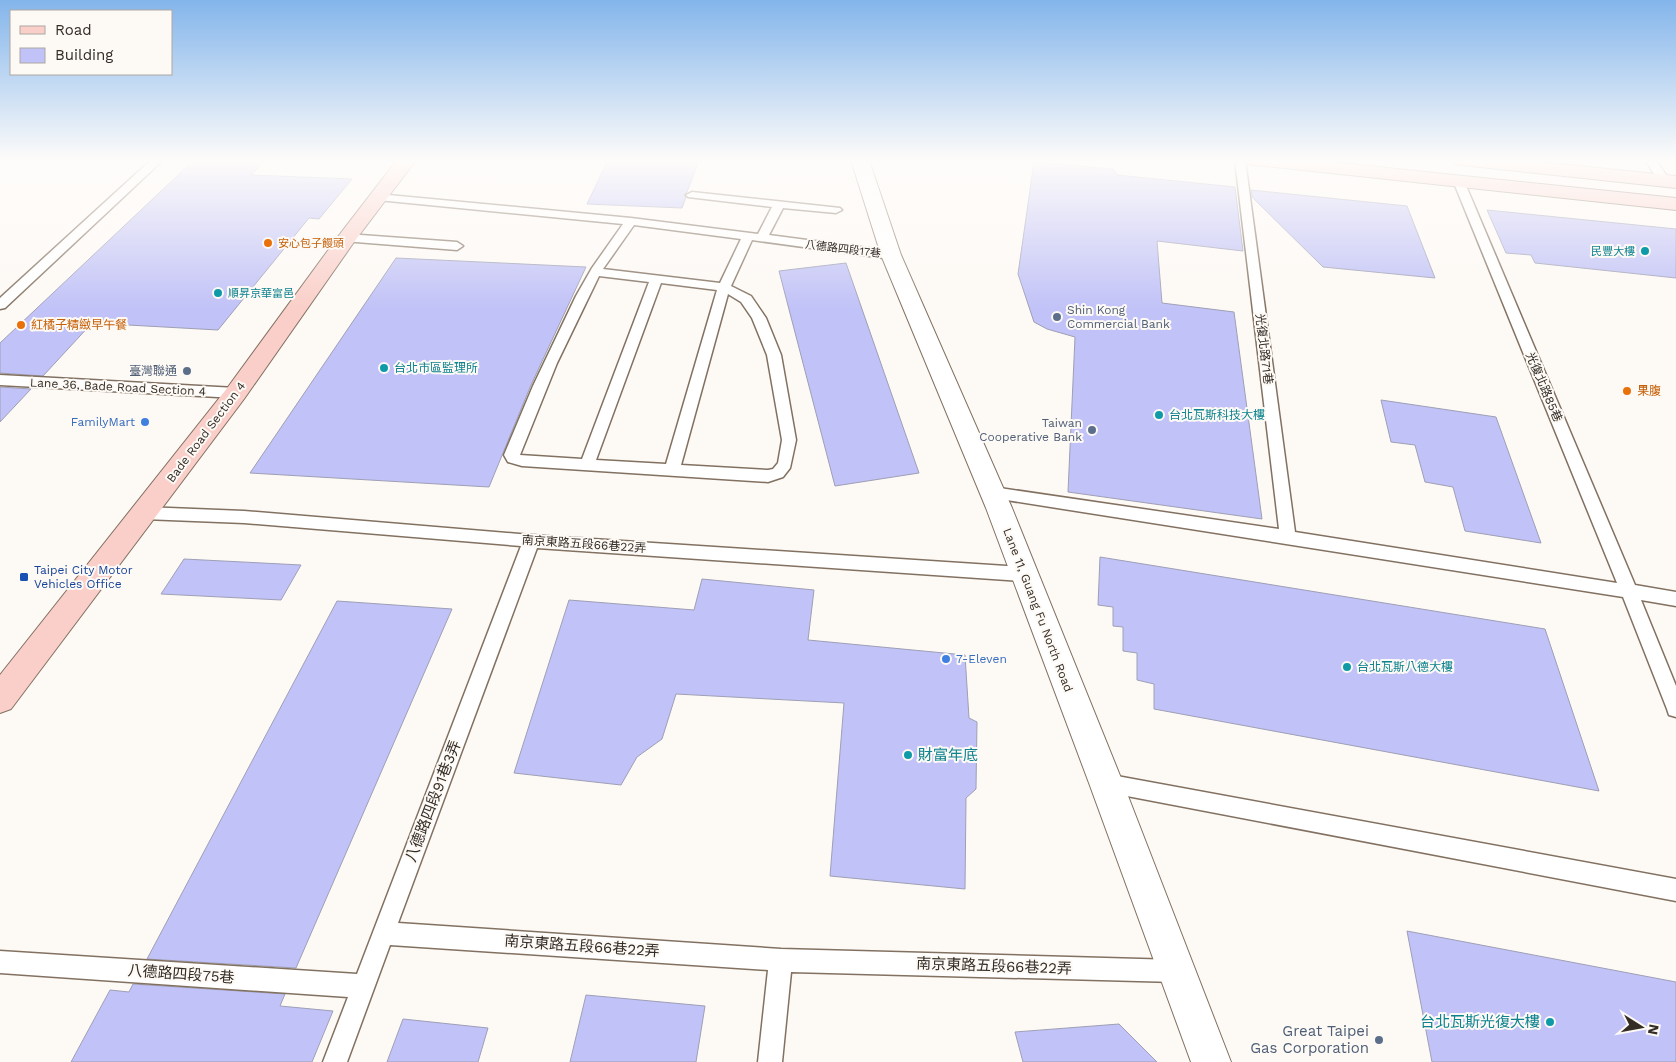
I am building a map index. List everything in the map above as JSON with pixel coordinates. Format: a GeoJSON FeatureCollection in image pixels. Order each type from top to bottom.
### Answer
{"type":"FeatureCollection","features":[{"type":"Feature","properties":{"kind":"street","name":"Bade Road Section 4"},"geometry":{"type":"LineString","coordinates":[[0,699],[236,394],[369,210]]}},
{"type":"Feature","properties":{"kind":"street","name":"Lane 11, Guang Fu North Road"},"geometry":{"type":"LineString","coordinates":[[876,210],[891,255],[993,493],[1106,783],[1211,1062]]}},
{"type":"Feature","properties":{"kind":"lane"},"geometry":{"type":"LineString","coordinates":[[0,306],[104,210]]}},
{"type":"Feature","properties":{"kind":"lane","name":"八德路四段17巷"},"geometry":{"type":"LineString","coordinates":[[510,210],[630,221],[891,255]]}},
{"type":"Feature","properties":{"kind":"lane"},"geometry":{"type":"LineString","coordinates":[[762,238],[776,210]]}},
{"type":"Feature","properties":{"kind":"lane"},"geometry":{"type":"LineString","coordinates":[[832,210],[836,210]]}},
{"type":"Feature","properties":{"kind":"lane","name":"光復北路71巷"},"geometry":{"type":"LineString","coordinates":[[1246,210],[1288,537]]}},
{"type":"Feature","properties":{"kind":"lane","name":"光復北路85巷"},"geometry":{"type":"LineString","coordinates":[[1471,210],[1676,709]]}},
{"type":"Feature","properties":{"kind":"lane"},"geometry":{"type":"LineString","coordinates":[[596,272],[724,287],[746,299],[759,318],[774,355],[789,440],[785,464],[778,473],[768,476],[672,471],[522,461],[513,458],[512,455],[533,400],[596,272],[619,241],[630,221]]}},
{"type":"Feature","properties":{"kind":"lane"},"geometry":{"type":"LineString","coordinates":[[672,471],[724,287],[748,236]]}},
{"type":"Feature","properties":{"kind":"lane"},"geometry":{"type":"LineString","coordinates":[[347,238],[458,246]]}},
{"type":"Feature","properties":{"kind":"lane"},"geometry":{"type":"LineString","coordinates":[[588,465],[656,278]]}},
{"type":"Feature","properties":{"kind":"lane","name":"Lane 36, Bade Road Section 4"},"geometry":{"type":"LineString","coordinates":[[0,380],[236,394]]}},
{"type":"Feature","properties":{"kind":"lane"},"geometry":{"type":"LineString","coordinates":[[993,493],[1288,537],[1676,599]]}},
{"type":"Feature","properties":{"kind":"lane","name":"南京東路五段66巷22弄"},"geometry":{"type":"LineString","coordinates":[[144,513],[244,517],[531,541],[1024,574]]}},
{"type":"Feature","properties":{"kind":"lane","name":"八德路四段91巷3弄"},"geometry":{"type":"LineString","coordinates":[[335,1062],[531,541]]}},
{"type":"Feature","properties":{"kind":"lane"},"geometry":{"type":"LineString","coordinates":[[1106,783],[1676,890]]}},
{"type":"Feature","properties":{"kind":"lane","name":"南京東路五段66巷22弄"},"geometry":{"type":"LineString","coordinates":[[384,933],[781,960],[1176,972]]}},
{"type":"Feature","properties":{"kind":"lane"},"geometry":{"type":"LineString","coordinates":[[770,1062],[781,960]]}},
{"type":"Feature","properties":{"kind":"lane","name":"八德路四段75巷"},"geometry":{"type":"LineString","coordinates":[[0,962],[363,986]]}},
{"type":"Feature","properties":{"kind":"building"},"geometry":{"type":"Polygon","coordinates":[[[141,210],[327,210],[319,219],[309,218],[218,330],[92,323],[43,376],[0,373],[0,343],[141,210]]]}},
{"type":"Feature","properties":{"kind":"building","name":"台北瓦斯科技大樓"},"geometry":{"type":"Polygon","coordinates":[[[1027,210],[1238,210],[1243,251],[1157,241],[1162,303],[1234,312],[1262,519],[1068,492],[1075,337],[1047,329],[1034,322],[1018,274],[1027,210]]]}},
{"type":"Feature","properties":{"kind":"building"},"geometry":{"type":"Polygon","coordinates":[[[1265,210],[1408,210],[1435,278],[1323,267],[1265,210]]]}},
{"type":"Feature","properties":{"kind":"building"},"geometry":{"type":"Polygon","coordinates":[[[1487,210],[1676,229],[1676,278],[1535,263],[1531,255],[1506,253],[1487,210]]]}},
{"type":"Feature","properties":{"kind":"building"},"geometry":{"type":"Polygon","coordinates":[[[396,258],[586,267],[531,385],[489,487],[250,473],[396,258]]]}},
{"type":"Feature","properties":{"kind":"building"},"geometry":{"type":"Polygon","coordinates":[[[846,263],[919,473],[835,486],[779,271],[846,263]]]}},
{"type":"Feature","properties":{"kind":"building"},"geometry":{"type":"Polygon","coordinates":[[[0,387],[31,389],[0,422],[0,387]]]}},
{"type":"Feature","properties":{"kind":"building"},"geometry":{"type":"Polygon","coordinates":[[[1381,400],[1496,417],[1541,543],[1465,531],[1453,487],[1425,482],[1415,445],[1391,442],[1381,400]]]}},
{"type":"Feature","properties":{"kind":"building","name":"台北瓦斯八德大樓"},"geometry":{"type":"Polygon","coordinates":[[[1100,557],[1545,629],[1599,791],[1154,709],[1154,684],[1137,680],[1137,653],[1123,651],[1123,627],[1113,626],[1113,607],[1098,605],[1100,557]]]}},
{"type":"Feature","properties":{"kind":"building"},"geometry":{"type":"Polygon","coordinates":[[[184,559],[301,565],[281,600],[161,594],[184,559]]]}},
{"type":"Feature","properties":{"kind":"building"},"geometry":{"type":"Polygon","coordinates":[[[702,579],[814,590],[808,640],[965,655],[969,718],[977,722],[976,789],[966,798],[965,889],[830,876],[844,703],[676,694],[662,739],[637,757],[621,785],[514,773],[569,600],[694,610],[702,579]]]}},
{"type":"Feature","properties":{"kind":"building"},"geometry":{"type":"Polygon","coordinates":[[[337,601],[452,609],[296,968],[147,959],[337,601]]]}},
{"type":"Feature","properties":{"kind":"building","name":"台北瓦斯光復大樓"},"geometry":{"type":"Polygon","coordinates":[[[1407,931],[1676,982],[1676,1062],[1432,1062],[1407,931]]]}},
{"type":"Feature","properties":{"kind":"building"},"geometry":{"type":"Polygon","coordinates":[[[133,984],[285,994],[280,1006],[333,1011],[312,1062],[71,1062],[110,990],[129,992],[133,984]]]}},
{"type":"Feature","properties":{"kind":"building"},"geometry":{"type":"Polygon","coordinates":[[[586,995],[705,1006],[696,1062],[570,1062],[586,995]]]}},
{"type":"Feature","properties":{"kind":"building"},"geometry":{"type":"Polygon","coordinates":[[[403,1019],[488,1028],[478,1062],[387,1062],[403,1019]]]}},
{"type":"Feature","properties":{"kind":"building"},"geometry":{"type":"Polygon","coordinates":[[[1119,1024],[1157,1062],[1023,1062],[1015,1032],[1119,1024]]]}},
{"type":"Feature","properties":{"kind":"place","name":"安心包子饅頭"},"geometry":{"type":"Point","coordinates":[268,243]}},
{"type":"Feature","properties":{"kind":"place","name":"民豐大樓"},"geometry":{"type":"Point","coordinates":[1645,251]}},
{"type":"Feature","properties":{"kind":"place","name":"順昇京華富邑"},"geometry":{"type":"Point","coordinates":[218,293]}},
{"type":"Feature","properties":{"kind":"place","name":"Shin Kong Commercial Bank"},"geometry":{"type":"Point","coordinates":[1057,317]}},
{"type":"Feature","properties":{"kind":"place","name":"紅橘子精緻早午餐"},"geometry":{"type":"Point","coordinates":[21,325]}},
{"type":"Feature","properties":{"kind":"place","name":"台北市區監理所"},"geometry":{"type":"Point","coordinates":[384,368]}},
{"type":"Feature","properties":{"kind":"place","name":"臺灣聯通"},"geometry":{"type":"Point","coordinates":[187,371]}},
{"type":"Feature","properties":{"kind":"place","name":"果腹"},"geometry":{"type":"Point","coordinates":[1627,391]}},
{"type":"Feature","properties":{"kind":"place","name":"台北瓦斯科技大樓"},"geometry":{"type":"Point","coordinates":[1159,415]}},
{"type":"Feature","properties":{"kind":"place","name":"FamilyMart"},"geometry":{"type":"Point","coordinates":[145,422]}},
{"type":"Feature","properties":{"kind":"place","name":"Taiwan Cooperative Bank"},"geometry":{"type":"Point","coordinates":[1092,430]}},
{"type":"Feature","properties":{"kind":"place","name":"Taipei City Motor Vehicles Office"},"geometry":{"type":"Point","coordinates":[24,577]}},
{"type":"Feature","properties":{"kind":"place","name":"7-Eleven"},"geometry":{"type":"Point","coordinates":[946,659]}},
{"type":"Feature","properties":{"kind":"place","name":"台北瓦斯八德大樓"},"geometry":{"type":"Point","coordinates":[1347,667]}},
{"type":"Feature","properties":{"kind":"place","name":"財富年底"},"geometry":{"type":"Point","coordinates":[908,755]}},
{"type":"Feature","properties":{"kind":"place","name":"台北瓦斯光復大樓"},"geometry":{"type":"Point","coordinates":[1550,1022]}},
{"type":"Feature","properties":{"kind":"place","name":"Great Taipei Gas Corporation"},"geometry":{"type":"Point","coordinates":[1379,1040]}}]}
